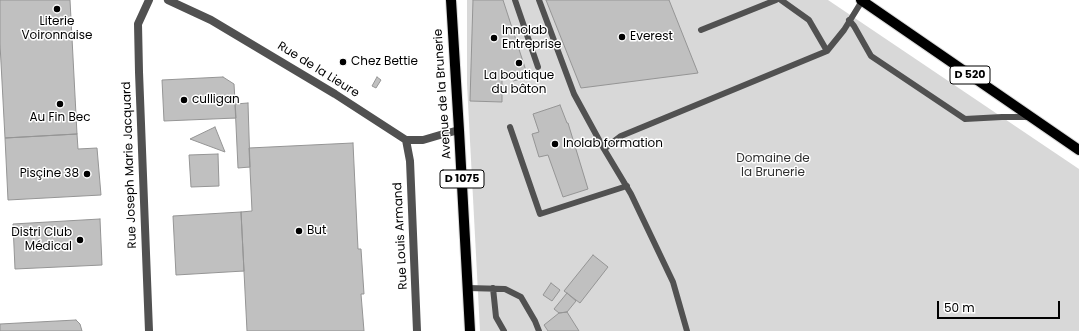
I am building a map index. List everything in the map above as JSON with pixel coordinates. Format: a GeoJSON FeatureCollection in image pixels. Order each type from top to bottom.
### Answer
{"type":"FeatureCollection","features":[{"type":"Feature","properties":{"kind":"main road","name":"Avenue de la Brunerie"},"geometry":{"type":"LineString","coordinates":[[451,0],[470,331]]}},
{"type":"Feature","properties":{"kind":"main road","name":"D 520"},"geometry":{"type":"LineString","coordinates":[[861,0],[1079,150]]}},
{"type":"Feature","properties":{"kind":"street","name":"Rue Joseph Marie Jacquard"},"geometry":{"type":"LineString","coordinates":[[149,0],[138,24],[138,72],[149,331]]}},
{"type":"Feature","properties":{"kind":"street","name":"Rue de la Lieure"},"geometry":{"type":"LineString","coordinates":[[168,0],[211,20],[239,36],[329,90],[406,140]]}},
{"type":"Feature","properties":{"kind":"street"},"geometry":{"type":"LineString","coordinates":[[406,140],[423,140],[459,130]]}},
{"type":"Feature","properties":{"kind":"street","name":"Rue Louis Armand"},"geometry":{"type":"LineString","coordinates":[[406,140],[410,161],[417,331]]}},
{"type":"Feature","properties":{"kind":"lane"},"geometry":{"type":"LineString","coordinates":[[515,0],[538,67]]}},
{"type":"Feature","properties":{"kind":"lane"},"geometry":{"type":"LineString","coordinates":[[539,0],[574,94],[604,149],[632,194],[673,282],[687,331]]}},
{"type":"Feature","properties":{"kind":"lane"},"geometry":{"type":"LineString","coordinates":[[701,30],[776,0]]}},
{"type":"Feature","properties":{"kind":"lane"},"geometry":{"type":"LineString","coordinates":[[781,0],[809,20],[827,51]]}},
{"type":"Feature","properties":{"kind":"lane"},"geometry":{"type":"LineString","coordinates":[[604,149],[621,136],[827,51],[850,20],[861,0]]}},
{"type":"Feature","properties":{"kind":"lane"},"geometry":{"type":"LineString","coordinates":[[850,20],[871,56],[966,119],[1030,117]]}},
{"type":"Feature","properties":{"kind":"lane"},"geometry":{"type":"LineString","coordinates":[[510,127],[540,214],[627,186]]}},
{"type":"Feature","properties":{"kind":"lane"},"geometry":{"type":"LineString","coordinates":[[468,288],[505,288],[521,297],[536,321],[540,331]]}},
{"type":"Feature","properties":{"kind":"lane"},"geometry":{"type":"LineString","coordinates":[[493,288],[496,317],[504,331]]}},
{"type":"Feature","properties":{"kind":"green space","name":"Domaine de la Brunerie"},"geometry":{"type":"Polygon","coordinates":[[[467,0],[828,0],[1079,169],[1079,331],[480,331],[467,84],[467,0]]]}},
{"type":"Feature","properties":{"kind":"building"},"geometry":{"type":"Polygon","coordinates":[[[0,0],[70,0],[77,134],[5,138],[0,44],[0,0]]]}},
{"type":"Feature","properties":{"kind":"building","name":"Innolab Entreprise"},"geometry":{"type":"Polygon","coordinates":[[[473,0],[503,0],[528,77],[513,81],[512,77],[502,77],[502,102],[470,101],[473,0]]]}},
{"type":"Feature","properties":{"kind":"building","name":"Everest"},"geometry":{"type":"Polygon","coordinates":[[[546,0],[669,0],[698,73],[581,88],[546,0]]]}},
{"type":"Feature","properties":{"kind":"building"},"geometry":{"type":"Polygon","coordinates":[[[223,77],[234,84],[236,118],[164,121],[162,80],[223,77]]]}},
{"type":"Feature","properties":{"kind":"building"},"geometry":{"type":"Polygon","coordinates":[[[377,77],[381,80],[376,88],[372,86],[377,77]]]}},
{"type":"Feature","properties":{"kind":"building"},"geometry":{"type":"Polygon","coordinates":[[[248,103],[250,167],[238,168],[235,104],[248,103]]]}},
{"type":"Feature","properties":{"kind":"building","name":"Inolab formation"},"geometry":{"type":"Polygon","coordinates":[[[560,105],[568,123],[588,189],[563,197],[548,155],[539,157],[532,134],[539,132],[533,114],[560,105]]]}},
{"type":"Feature","properties":{"kind":"building"},"geometry":{"type":"Polygon","coordinates":[[[215,127],[225,152],[190,139],[215,127]]]}},
{"type":"Feature","properties":{"kind":"building"},"geometry":{"type":"Polygon","coordinates":[[[77,134],[78,149],[97,148],[101,195],[8,200],[5,138],[77,134]]]}},
{"type":"Feature","properties":{"kind":"building","name":"But"},"geometry":{"type":"Polygon","coordinates":[[[353,143],[358,249],[361,249],[364,294],[361,294],[364,331],[247,331],[241,212],[252,211],[249,148],[353,143]]]}},
{"type":"Feature","properties":{"kind":"building"},"geometry":{"type":"Polygon","coordinates":[[[218,154],[219,186],[191,187],[189,155],[218,154]]]}},
{"type":"Feature","properties":{"kind":"building"},"geometry":{"type":"Polygon","coordinates":[[[241,212],[244,271],[176,275],[173,216],[241,212]]]}},
{"type":"Feature","properties":{"kind":"building"},"geometry":{"type":"Polygon","coordinates":[[[100,219],[102,265],[15,269],[13,224],[100,219]]]}},
{"type":"Feature","properties":{"kind":"building"},"geometry":{"type":"Polygon","coordinates":[[[593,255],[608,267],[580,303],[564,291],[593,255]]]}},
{"type":"Feature","properties":{"kind":"building"},"geometry":{"type":"Polygon","coordinates":[[[551,283],[560,290],[552,301],[543,295],[551,283]]]}},
{"type":"Feature","properties":{"kind":"building"},"geometry":{"type":"Polygon","coordinates":[[[567,293],[576,301],[567,312],[559,313],[554,309],[567,293]]]}},
{"type":"Feature","properties":{"kind":"building"},"geometry":{"type":"Polygon","coordinates":[[[567,312],[579,331],[548,331],[544,325],[559,313],[567,312]]]}},
{"type":"Feature","properties":{"kind":"building"},"geometry":{"type":"Polygon","coordinates":[[[76,320],[80,324],[82,331],[0,331],[0,324],[76,320]]]}},
{"type":"Feature","properties":{"kind":"place","name":"Literie Voironnaise"},"geometry":{"type":"Point","coordinates":[57,9]}},
{"type":"Feature","properties":{"kind":"place","name":"Everest"},"geometry":{"type":"Point","coordinates":[622,37]}},
{"type":"Feature","properties":{"kind":"place","name":"Innolab Entreprise"},"geometry":{"type":"Point","coordinates":[494,38]}},
{"type":"Feature","properties":{"kind":"place","name":"Chez Bettie"},"geometry":{"type":"Point","coordinates":[343,62]}},
{"type":"Feature","properties":{"kind":"place","name":"La boutique du bâton"},"geometry":{"type":"Point","coordinates":[519,63]}},
{"type":"Feature","properties":{"kind":"place","name":"culligan"},"geometry":{"type":"Point","coordinates":[184,100]}},
{"type":"Feature","properties":{"kind":"place","name":"Au Fin Bec"},"geometry":{"type":"Point","coordinates":[60,104]}},
{"type":"Feature","properties":{"kind":"place","name":"Inolab formation"},"geometry":{"type":"Point","coordinates":[555,144]}},
{"type":"Feature","properties":{"kind":"place","name":"Pisçine 38"},"geometry":{"type":"Point","coordinates":[87,174]}},
{"type":"Feature","properties":{"kind":"place","name":"But"},"geometry":{"type":"Point","coordinates":[299,231]}},
{"type":"Feature","properties":{"kind":"place","name":"Distri Club Médical"},"geometry":{"type":"Point","coordinates":[80,240]}}]}
